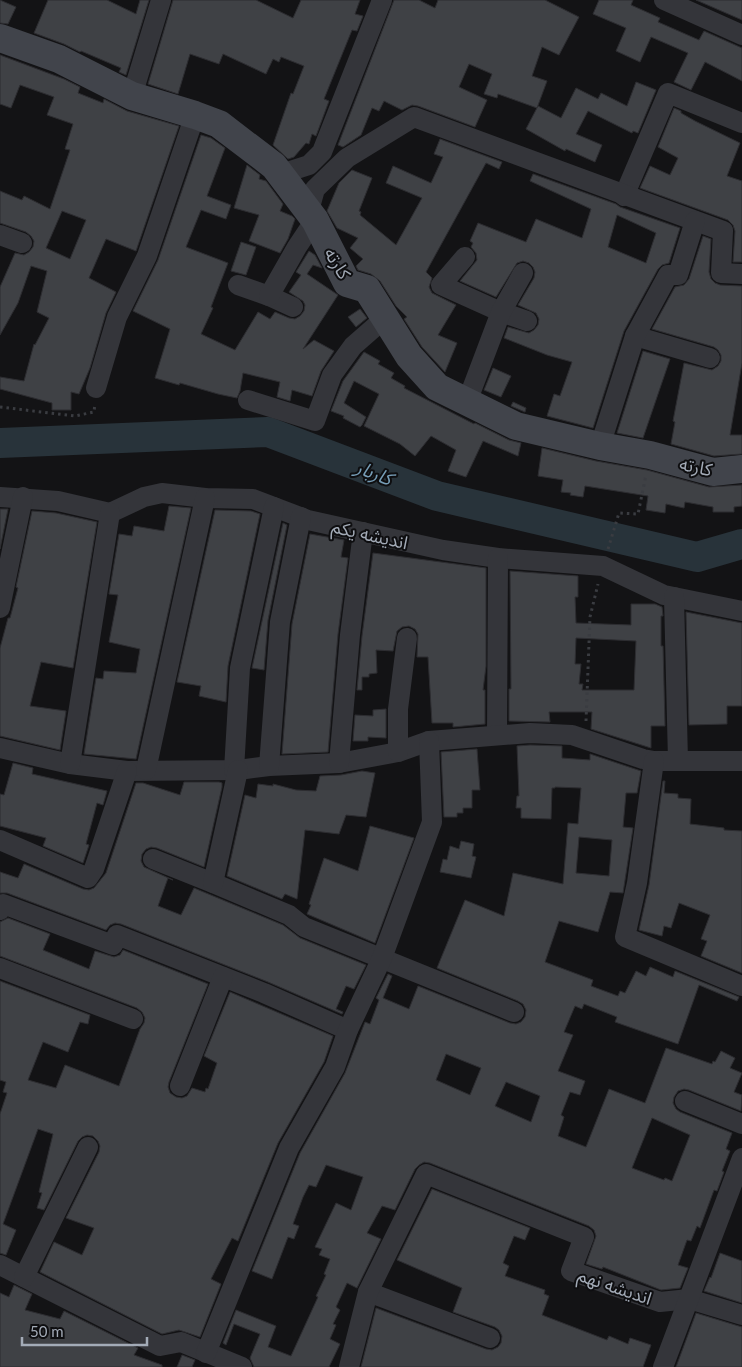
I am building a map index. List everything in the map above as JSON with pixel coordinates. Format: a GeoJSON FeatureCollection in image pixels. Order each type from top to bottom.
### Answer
{"type":"FeatureCollection","features":[{"type":"Feature","properties":{"kind":"street"},"geometry":{"type":"LineString","coordinates":[[132,96],[161,0]]}},
{"type":"Feature","properties":{"kind":"street"},"geometry":{"type":"LineString","coordinates":[[281,174],[309,165],[322,152],[382,0]]}},
{"type":"Feature","properties":{"kind":"street"},"geometry":{"type":"LineString","coordinates":[[664,0],[742,35]]}},
{"type":"Feature","properties":{"kind":"street","name":"کارته"},"geometry":{"type":"LineString","coordinates":[[0,38],[59,59],[132,96],[195,114],[219,124],[274,166],[315,220],[347,283],[367,289],[409,356],[437,387],[516,426],[600,446],[650,455],[713,472],[742,469]]}},
{"type":"Feature","properties":{"kind":"street"},"geometry":{"type":"LineString","coordinates":[[624,196],[668,93],[742,123]]}},
{"type":"Feature","properties":{"kind":"street"},"geometry":{"type":"LineString","coordinates":[[96,388],[117,316],[146,256],[195,114]]}},
{"type":"Feature","properties":{"kind":"street"},"geometry":{"type":"LineString","coordinates":[[338,267],[324,228],[310,207],[315,189],[347,158],[414,117],[723,231],[721,273],[742,274]]}},
{"type":"Feature","properties":{"kind":"street"},"geometry":{"type":"LineString","coordinates":[[269,296],[315,220]]}},
{"type":"Feature","properties":{"kind":"street"},"geometry":{"type":"LineString","coordinates":[[600,446],[635,336],[668,275],[678,275],[695,221]]}},
{"type":"Feature","properties":{"kind":"street"},"geometry":{"type":"LineString","coordinates":[[0,235],[22,243]]}},
{"type":"Feature","properties":{"kind":"street"},"geometry":{"type":"LineString","coordinates":[[464,257],[441,285],[500,312],[527,321]]}},
{"type":"Feature","properties":{"kind":"street"},"geometry":{"type":"LineString","coordinates":[[467,402],[500,312],[523,274]]}},
{"type":"Feature","properties":{"kind":"street"},"geometry":{"type":"LineString","coordinates":[[238,285],[293,307]]}},
{"type":"Feature","properties":{"kind":"street"},"geometry":{"type":"LineString","coordinates":[[248,400],[315,421],[332,375],[353,346],[385,318]]}},
{"type":"Feature","properties":{"kind":"street"},"geometry":{"type":"LineString","coordinates":[[635,336],[710,358]]}},
{"type":"Feature","properties":{"kind":"street","name":"اندیشه یکم"},"geometry":{"type":"LineString","coordinates":[[110,513],[144,497],[162,493],[205,498],[253,499],[301,517],[443,550],[498,558],[602,566],[664,595],[742,611]]}},
{"type":"Feature","properties":{"kind":"street"},"geometry":{"type":"LineString","coordinates":[[0,497],[23,497],[58,501],[110,513],[70,764]]}},
{"type":"Feature","properties":{"kind":"street"},"geometry":{"type":"LineString","coordinates":[[0,608],[23,497]]}},
{"type":"Feature","properties":{"kind":"street"},"geometry":{"type":"LineString","coordinates":[[0,840],[88,878],[94,869],[137,770],[205,498]]}},
{"type":"Feature","properties":{"kind":"street"},"geometry":{"type":"LineString","coordinates":[[213,883],[236,770],[240,668],[274,507]]}},
{"type":"Feature","properties":{"kind":"street"},"geometry":{"type":"LineString","coordinates":[[269,766],[280,622],[301,517]]}},
{"type":"Feature","properties":{"kind":"street"},"geometry":{"type":"LineString","coordinates":[[339,764],[350,636],[363,532]]}},
{"type":"Feature","properties":{"kind":"street"},"geometry":{"type":"LineString","coordinates":[[497,735],[498,558]]}},
{"type":"Feature","properties":{"kind":"street"},"geometry":{"type":"LineString","coordinates":[[674,597],[678,761]]}},
{"type":"Feature","properties":{"kind":"street"},"geometry":{"type":"LineString","coordinates":[[398,752],[398,709],[406,638]]}},
{"type":"Feature","properties":{"kind":"street"},"geometry":{"type":"LineString","coordinates":[[1,754],[70,764],[137,770],[236,770],[269,766],[339,764],[398,752],[429,741],[530,733],[572,735],[654,761],[742,761]]}},
{"type":"Feature","properties":{"kind":"street"},"geometry":{"type":"LineString","coordinates":[[206,1353],[289,1148],[334,1067],[348,1030],[382,958],[432,822],[429,741]]}},
{"type":"Feature","properties":{"kind":"street"},"geometry":{"type":"LineString","coordinates":[[654,761],[637,883],[625,937],[742,986]]}},
{"type":"Feature","properties":{"kind":"street"},"geometry":{"type":"LineString","coordinates":[[153,859],[289,916],[304,927],[514,1012]]}},
{"type":"Feature","properties":{"kind":"street"},"geometry":{"type":"LineString","coordinates":[[0,910],[3,904],[113,945],[117,935],[264,992],[348,1030]]}},
{"type":"Feature","properties":{"kind":"street"},"geometry":{"type":"LineString","coordinates":[[0,968],[133,1019]]}},
{"type":"Feature","properties":{"kind":"street"},"geometry":{"type":"LineString","coordinates":[[180,1086],[223,977]]}},
{"type":"Feature","properties":{"kind":"street"},"geometry":{"type":"LineString","coordinates":[[685,1101],[742,1124]]}},
{"type":"Feature","properties":{"kind":"street"},"geometry":{"type":"LineString","coordinates":[[24,1277],[88,1147]]}},
{"type":"Feature","properties":{"kind":"street"},"geometry":{"type":"LineString","coordinates":[[665,1366],[742,1159]]}},
{"type":"Feature","properties":{"kind":"street","name":"اندیشه نهم"},"geometry":{"type":"LineString","coordinates":[[368,1292],[426,1174],[584,1237],[571,1271],[660,1302],[689,1299],[742,1315]]}},
{"type":"Feature","properties":{"kind":"street"},"geometry":{"type":"LineString","coordinates":[[0,1265],[160,1346],[181,1342],[242,1367]]}},
{"type":"Feature","properties":{"kind":"street"},"geometry":{"type":"LineString","coordinates":[[349,1367],[368,1292],[490,1338]]}},
{"type":"Feature","properties":{"kind":"path"},"geometry":{"type":"LineString","coordinates":[[0,406],[75,416],[94,412],[96,388]]}},
{"type":"Feature","properties":{"kind":"path"},"geometry":{"type":"LineString","coordinates":[[585,739],[590,617],[602,566],[619,512],[638,514],[650,455]]}},
{"type":"Feature","properties":{"kind":"building"},"geometry":{"type":"Polygon","coordinates":[[[0,0],[16,7],[8,24],[0,23],[0,0]]]}},
{"type":"Feature","properties":{"kind":"building"},"geometry":{"type":"Polygon","coordinates":[[[48,0],[107,0],[136,14],[140,0],[149,0],[126,75],[119,72],[121,68],[34,33],[48,0]]]}},
{"type":"Feature","properties":{"kind":"building"},"geometry":{"type":"Polygon","coordinates":[[[173,0],[256,0],[293,18],[301,0],[360,0],[355,14],[363,16],[357,31],[352,30],[324,99],[329,101],[316,136],[312,134],[309,144],[306,143],[294,157],[288,159],[273,145],[291,93],[293,94],[304,66],[281,57],[279,62],[273,59],[266,74],[223,54],[219,64],[190,54],[178,94],[148,84],[173,0]]]}},
{"type":"Feature","properties":{"kind":"building"},"geometry":{"type":"Polygon","coordinates":[[[394,0],[419,0],[435,8],[438,0],[545,0],[579,17],[559,55],[542,47],[532,76],[547,81],[537,108],[498,94],[497,98],[484,94],[492,74],[469,64],[459,87],[487,100],[475,127],[418,106],[412,105],[402,110],[384,101],[379,111],[372,108],[361,135],[343,147],[338,145],[394,0]]]}},
{"type":"Feature","properties":{"kind":"building"},"geometry":{"type":"Polygon","coordinates":[[[599,0],[633,0],[631,5],[660,18],[658,22],[699,40],[704,31],[742,48],[742,81],[705,62],[691,90],[674,82],[688,53],[651,37],[640,62],[616,51],[626,28],[593,14],[599,0]]]}},
{"type":"Feature","properties":{"kind":"building"},"geometry":{"type":"Polygon","coordinates":[[[696,0],[742,0],[742,20],[696,0]]]}},
{"type":"Feature","properties":{"kind":"building"},"geometry":{"type":"Polygon","coordinates":[[[0,55],[64,79],[80,87],[78,93],[103,103],[104,99],[127,111],[179,126],[136,251],[106,239],[89,278],[116,292],[106,313],[90,368],[79,394],[71,392],[71,410],[52,410],[52,403],[0,389],[0,377],[24,381],[34,344],[49,318],[37,312],[47,271],[31,266],[18,303],[0,335],[0,287],[15,253],[24,255],[29,252],[33,247],[34,241],[26,232],[0,223],[0,191],[22,200],[24,196],[50,209],[70,150],[65,149],[73,124],[47,115],[54,97],[20,85],[11,108],[0,104],[0,55]],[[62,211],[46,248],[70,259],[86,220],[62,211]]]}},
{"type":"Feature","properties":{"kind":"building"},"geometry":{"type":"Polygon","coordinates":[[[636,82],[656,90],[638,133],[633,131],[632,133],[588,111],[576,134],[602,145],[595,162],[566,149],[565,151],[526,129],[538,106],[561,118],[576,88],[598,99],[601,93],[627,106],[636,82]]]}},
{"type":"Feature","properties":{"kind":"building"},"geometry":{"type":"Polygon","coordinates":[[[674,108],[695,121],[740,143],[727,176],[742,181],[742,262],[733,262],[735,231],[733,225],[728,220],[640,188],[650,166],[670,175],[678,158],[658,147],[674,108]]]}},
{"type":"Feature","properties":{"kind":"building"},"geometry":{"type":"Polygon","coordinates":[[[201,135],[211,138],[225,148],[207,196],[231,205],[226,219],[201,210],[186,247],[228,263],[211,307],[213,308],[201,334],[235,350],[258,312],[270,319],[275,312],[295,319],[300,316],[304,311],[305,305],[303,301],[289,292],[301,275],[296,272],[309,251],[315,255],[322,268],[313,265],[307,274],[338,295],[303,349],[314,340],[334,351],[321,371],[312,396],[292,390],[290,401],[277,397],[280,382],[243,373],[237,398],[155,378],[170,329],[133,311],[158,260],[201,135]]]}},
{"type":"Feature","properties":{"kind":"building"},"geometry":{"type":"Polygon","coordinates":[[[440,139],[502,162],[499,169],[486,163],[426,272],[432,278],[429,287],[432,293],[456,305],[438,335],[457,343],[445,372],[422,347],[404,319],[407,317],[396,306],[380,281],[371,274],[358,270],[356,266],[363,259],[350,248],[358,238],[337,228],[327,211],[339,183],[352,170],[372,178],[359,211],[361,212],[360,215],[396,245],[422,198],[386,183],[393,166],[431,183],[443,157],[434,154],[440,139]]]}},
{"type":"Feature","properties":{"kind":"building"},"geometry":{"type":"Polygon","coordinates":[[[247,165],[260,175],[259,179],[266,181],[283,204],[280,211],[295,219],[288,239],[280,253],[249,241],[259,215],[234,208],[247,165]]]}},
{"type":"Feature","properties":{"kind":"building"},"geometry":{"type":"Polygon","coordinates":[[[533,174],[680,228],[669,263],[662,265],[658,269],[624,331],[593,428],[547,416],[554,394],[560,396],[572,362],[547,355],[504,338],[508,327],[529,333],[538,325],[539,319],[536,313],[518,305],[534,278],[535,272],[533,267],[523,261],[517,263],[496,297],[460,281],[477,260],[476,253],[471,247],[473,243],[470,241],[478,223],[526,242],[536,219],[582,238],[591,209],[530,181],[533,174]],[[617,215],[608,247],[646,263],[656,233],[617,215]]]}},
{"type":"Feature","properties":{"kind":"building"},"geometry":{"type":"Polygon","coordinates":[[[703,236],[711,239],[709,272],[711,279],[720,285],[742,286],[742,363],[730,435],[742,435],[742,454],[714,456],[671,444],[675,422],[673,421],[684,363],[712,370],[721,361],[721,355],[714,347],[652,329],[675,287],[684,285],[689,279],[703,236]]]}},
{"type":"Feature","properties":{"kind":"building"},"geometry":{"type":"Polygon","coordinates":[[[241,242],[256,247],[246,275],[231,271],[241,242]]]}},
{"type":"Feature","properties":{"kind":"building"},"geometry":{"type":"Polygon","coordinates":[[[360,309],[367,318],[356,327],[348,317],[360,309]]]}},
{"type":"Feature","properties":{"kind":"building"},"geometry":{"type":"Polygon","coordinates":[[[643,351],[670,359],[643,438],[617,433],[643,351]]]}},
{"type":"Feature","properties":{"kind":"building"},"geometry":{"type":"Polygon","coordinates":[[[364,352],[380,361],[378,364],[394,373],[391,378],[405,386],[404,388],[474,424],[509,440],[521,443],[518,456],[483,441],[466,477],[448,471],[456,450],[431,436],[415,456],[400,444],[364,426],[379,394],[354,381],[344,403],[366,417],[362,425],[360,427],[343,418],[344,416],[331,411],[343,381],[364,352]]]}},
{"type":"Feature","properties":{"kind":"building"},"geometry":{"type":"Polygon","coordinates":[[[493,368],[511,376],[501,397],[484,390],[493,368]]]}},
{"type":"Feature","properties":{"kind":"building"},"geometry":{"type":"Polygon","coordinates":[[[513,402],[526,408],[525,412],[511,406],[513,402]]]}},
{"type":"Feature","properties":{"kind":"building"},"geometry":{"type":"Polygon","coordinates":[[[542,448],[596,461],[647,470],[709,487],[742,485],[742,506],[734,507],[734,512],[713,512],[713,507],[685,502],[684,508],[666,504],[665,513],[646,510],[648,496],[585,486],[583,497],[570,495],[571,493],[561,492],[563,480],[538,476],[542,448]]]}},
{"type":"Feature","properties":{"kind":"building"},"geometry":{"type":"Polygon","coordinates":[[[169,506],[191,508],[136,759],[84,754],[96,678],[103,679],[104,671],[136,673],[140,649],[109,642],[118,595],[109,594],[119,534],[132,536],[134,526],[164,531],[169,506]]]}},
{"type":"Feature","properties":{"kind":"building"},"geometry":{"type":"Polygon","coordinates":[[[0,509],[8,509],[0,549],[0,509]]]}},
{"type":"Feature","properties":{"kind":"building"},"geometry":{"type":"Polygon","coordinates":[[[215,510],[251,511],[260,514],[228,666],[226,702],[199,696],[201,686],[177,682],[215,510]]]}},
{"type":"Feature","properties":{"kind":"building"},"geometry":{"type":"Polygon","coordinates":[[[32,511],[56,513],[97,522],[73,668],[41,662],[30,706],[66,711],[60,750],[0,736],[0,648],[18,588],[16,587],[32,511]]]}},
{"type":"Feature","properties":{"kind":"building"},"geometry":{"type":"Polygon","coordinates":[[[283,523],[287,525],[268,620],[264,670],[252,668],[283,523]]]}},
{"type":"Feature","properties":{"kind":"building"},"geometry":{"type":"Polygon","coordinates":[[[310,534],[344,540],[341,557],[348,558],[338,634],[328,752],[282,754],[292,624],[310,534]]]}},
{"type":"Feature","properties":{"kind":"building"},"geometry":{"type":"Polygon","coordinates":[[[373,553],[486,568],[486,666],[483,690],[485,690],[485,724],[453,727],[453,723],[432,723],[428,657],[417,657],[418,634],[415,629],[409,626],[402,627],[397,631],[393,651],[376,650],[377,673],[369,674],[369,677],[362,677],[362,690],[357,690],[373,553]]]}},
{"type":"Feature","properties":{"kind":"building"},"geometry":{"type":"Polygon","coordinates":[[[510,571],[578,576],[578,597],[575,597],[576,623],[631,625],[631,604],[655,604],[662,607],[661,646],[663,646],[665,726],[651,726],[651,748],[591,729],[592,712],[549,712],[550,722],[509,721],[509,689],[511,689],[510,571]],[[576,638],[575,664],[581,664],[579,684],[583,684],[582,690],[634,690],[636,641],[576,638]]]}},
{"type":"Feature","properties":{"kind":"building"},"geometry":{"type":"Polygon","coordinates":[[[686,612],[742,623],[742,706],[727,706],[727,724],[689,725],[686,612]]]}},
{"type":"Feature","properties":{"kind":"building"},"geometry":{"type":"Polygon","coordinates":[[[386,709],[386,738],[368,737],[368,741],[353,741],[355,715],[373,716],[373,710],[386,709]]]}},
{"type":"Feature","properties":{"kind":"building"},"geometry":{"type":"Polygon","coordinates":[[[517,746],[562,746],[562,758],[590,760],[590,754],[641,771],[637,793],[626,793],[623,827],[633,828],[623,893],[610,892],[598,932],[559,921],[545,962],[593,980],[591,986],[618,996],[620,991],[625,993],[636,971],[646,976],[650,967],[673,977],[675,971],[739,997],[737,1001],[699,985],[678,1044],[615,1022],[617,1017],[584,1004],[582,1009],[575,1006],[564,1032],[573,1035],[558,1071],[585,1081],[580,1095],[570,1092],[561,1115],[564,1117],[558,1136],[586,1147],[609,1089],[645,1103],[666,1048],[712,1064],[721,1051],[735,1058],[730,1068],[742,1073],[734,1092],[742,1095],[741,1111],[689,1090],[678,1091],[674,1097],[673,1103],[680,1112],[732,1133],[726,1149],[730,1151],[717,1191],[714,1190],[700,1228],[697,1226],[691,1241],[687,1240],[678,1265],[688,1268],[680,1288],[661,1290],[603,1267],[602,1269],[586,1264],[596,1236],[594,1230],[589,1226],[424,1162],[415,1169],[395,1210],[382,1206],[367,1233],[381,1239],[357,1288],[347,1283],[336,1307],[340,1310],[333,1324],[336,1325],[330,1339],[340,1344],[329,1367],[254,1367],[250,1358],[260,1334],[234,1324],[226,1345],[223,1343],[236,1310],[276,1326],[268,1347],[291,1356],[318,1297],[316,1296],[326,1275],[324,1274],[330,1259],[319,1255],[322,1249],[315,1247],[336,1203],[351,1210],[363,1177],[326,1165],[316,1187],[309,1185],[303,1197],[293,1224],[299,1226],[294,1239],[288,1237],[272,1279],[252,1271],[300,1153],[345,1073],[365,1022],[370,1024],[379,1000],[376,998],[388,974],[392,976],[383,998],[409,1009],[418,986],[510,1023],[516,1024],[521,1022],[525,1017],[526,1010],[523,1004],[518,1001],[437,968],[465,900],[504,916],[513,873],[563,884],[568,823],[578,824],[581,788],[552,788],[551,819],[521,818],[521,808],[516,808],[517,796],[519,796],[517,746]],[[579,837],[576,873],[609,876],[612,840],[579,837]],[[446,1054],[436,1080],[470,1095],[481,1068],[446,1054]],[[506,1082],[495,1106],[531,1122],[540,1096],[506,1082]],[[652,1118],[632,1168],[664,1180],[665,1178],[672,1181],[690,1135],[652,1118]]]}},
{"type":"Feature","properties":{"kind":"building"},"geometry":{"type":"Polygon","coordinates":[[[477,749],[480,790],[472,790],[472,808],[463,808],[463,813],[457,813],[457,817],[444,817],[441,752],[477,749]]]}},
{"type":"Feature","properties":{"kind":"building"},"geometry":{"type":"Polygon","coordinates":[[[13,763],[33,768],[32,774],[107,791],[103,805],[97,803],[86,844],[89,845],[83,863],[43,846],[46,838],[0,826],[0,794],[4,795],[13,763]]]}},
{"type":"Feature","properties":{"kind":"building"},"geometry":{"type":"Polygon","coordinates":[[[362,771],[375,773],[366,817],[346,815],[339,834],[305,830],[297,899],[285,894],[282,899],[227,876],[245,795],[256,798],[258,784],[273,786],[273,784],[296,790],[316,791],[320,776],[362,771]]]}},
{"type":"Feature","properties":{"kind":"building"},"geometry":{"type":"Polygon","coordinates":[[[663,781],[665,781],[664,793],[678,794],[678,798],[691,799],[690,824],[742,831],[742,973],[701,956],[707,941],[701,939],[710,915],[679,903],[671,928],[664,926],[662,936],[639,930],[649,885],[663,781]]]}},
{"type":"Feature","properties":{"kind":"building"},"geometry":{"type":"Polygon","coordinates":[[[184,782],[219,782],[222,783],[222,787],[204,867],[157,848],[151,847],[146,849],[142,854],[141,861],[144,867],[173,880],[168,878],[158,906],[181,915],[194,888],[283,925],[300,938],[366,965],[354,989],[346,986],[336,1009],[343,1012],[342,1014],[268,982],[121,924],[115,923],[110,925],[106,930],[7,893],[0,893],[0,872],[18,878],[24,864],[83,889],[89,890],[94,888],[106,873],[136,783],[143,783],[180,795],[184,782]]]}},
{"type":"Feature","properties":{"kind":"building"},"geometry":{"type":"Polygon","coordinates":[[[370,826],[414,838],[375,943],[307,914],[324,858],[358,871],[370,826]]]}},
{"type":"Feature","properties":{"kind":"building"},"geometry":{"type":"Polygon","coordinates":[[[461,841],[474,844],[472,856],[476,857],[471,878],[440,872],[443,859],[447,860],[450,846],[459,849],[461,841]]]}},
{"type":"Feature","properties":{"kind":"building"},"geometry":{"type":"Polygon","coordinates":[[[8,918],[50,934],[43,950],[89,969],[95,951],[114,957],[120,955],[123,950],[208,984],[169,1082],[170,1093],[176,1097],[182,1098],[187,1096],[192,1088],[205,1092],[206,1088],[208,1089],[217,1063],[204,1056],[230,992],[333,1036],[324,1062],[278,1143],[238,1241],[232,1238],[211,1279],[221,1284],[200,1337],[179,1330],[162,1334],[40,1272],[54,1242],[82,1255],[94,1228],[66,1218],[99,1152],[100,1146],[93,1136],[87,1135],[78,1141],[44,1210],[37,1208],[42,1193],[39,1192],[53,1134],[38,1129],[3,1224],[16,1230],[6,1255],[0,1253],[0,1114],[7,1093],[3,1092],[6,1082],[0,1080],[0,981],[90,1015],[88,1024],[80,1022],[68,1052],[43,1042],[28,1080],[56,1088],[65,1065],[119,1086],[145,1018],[137,1008],[0,956],[0,922],[8,918]]]}},
{"type":"Feature","properties":{"kind":"building"},"geometry":{"type":"Polygon","coordinates":[[[432,1189],[530,1228],[525,1240],[514,1236],[503,1263],[509,1266],[505,1276],[545,1290],[544,1294],[549,1296],[542,1315],[607,1340],[609,1336],[628,1344],[630,1338],[651,1345],[643,1367],[361,1367],[376,1308],[486,1349],[492,1350],[501,1343],[502,1336],[495,1327],[453,1312],[462,1288],[397,1260],[432,1189]]]}},
{"type":"Feature","properties":{"kind":"building"},"geometry":{"type":"Polygon","coordinates":[[[720,1253],[742,1261],[742,1303],[704,1291],[720,1253]]]}},
{"type":"Feature","properties":{"kind":"building"},"geometry":{"type":"Polygon","coordinates":[[[14,1285],[32,1294],[25,1310],[60,1319],[64,1311],[138,1348],[134,1355],[162,1365],[162,1367],[0,1367],[0,1293],[9,1297],[14,1285]]]}},
{"type":"Feature","properties":{"kind":"building"},"geometry":{"type":"Polygon","coordinates":[[[696,1313],[742,1327],[742,1367],[676,1367],[696,1313]]]}},
{"type":"Feature","properties":{"kind":"building"},"geometry":{"type":"Polygon","coordinates":[[[182,1355],[195,1360],[192,1367],[177,1367],[182,1355]]]}},
{"type":"Feature","properties":{"kind":"waterway","name":"کاربار"},"geometry":{"type":"LineString","coordinates":[[0,443],[268,432],[437,496],[697,557],[742,544]]}}]}
